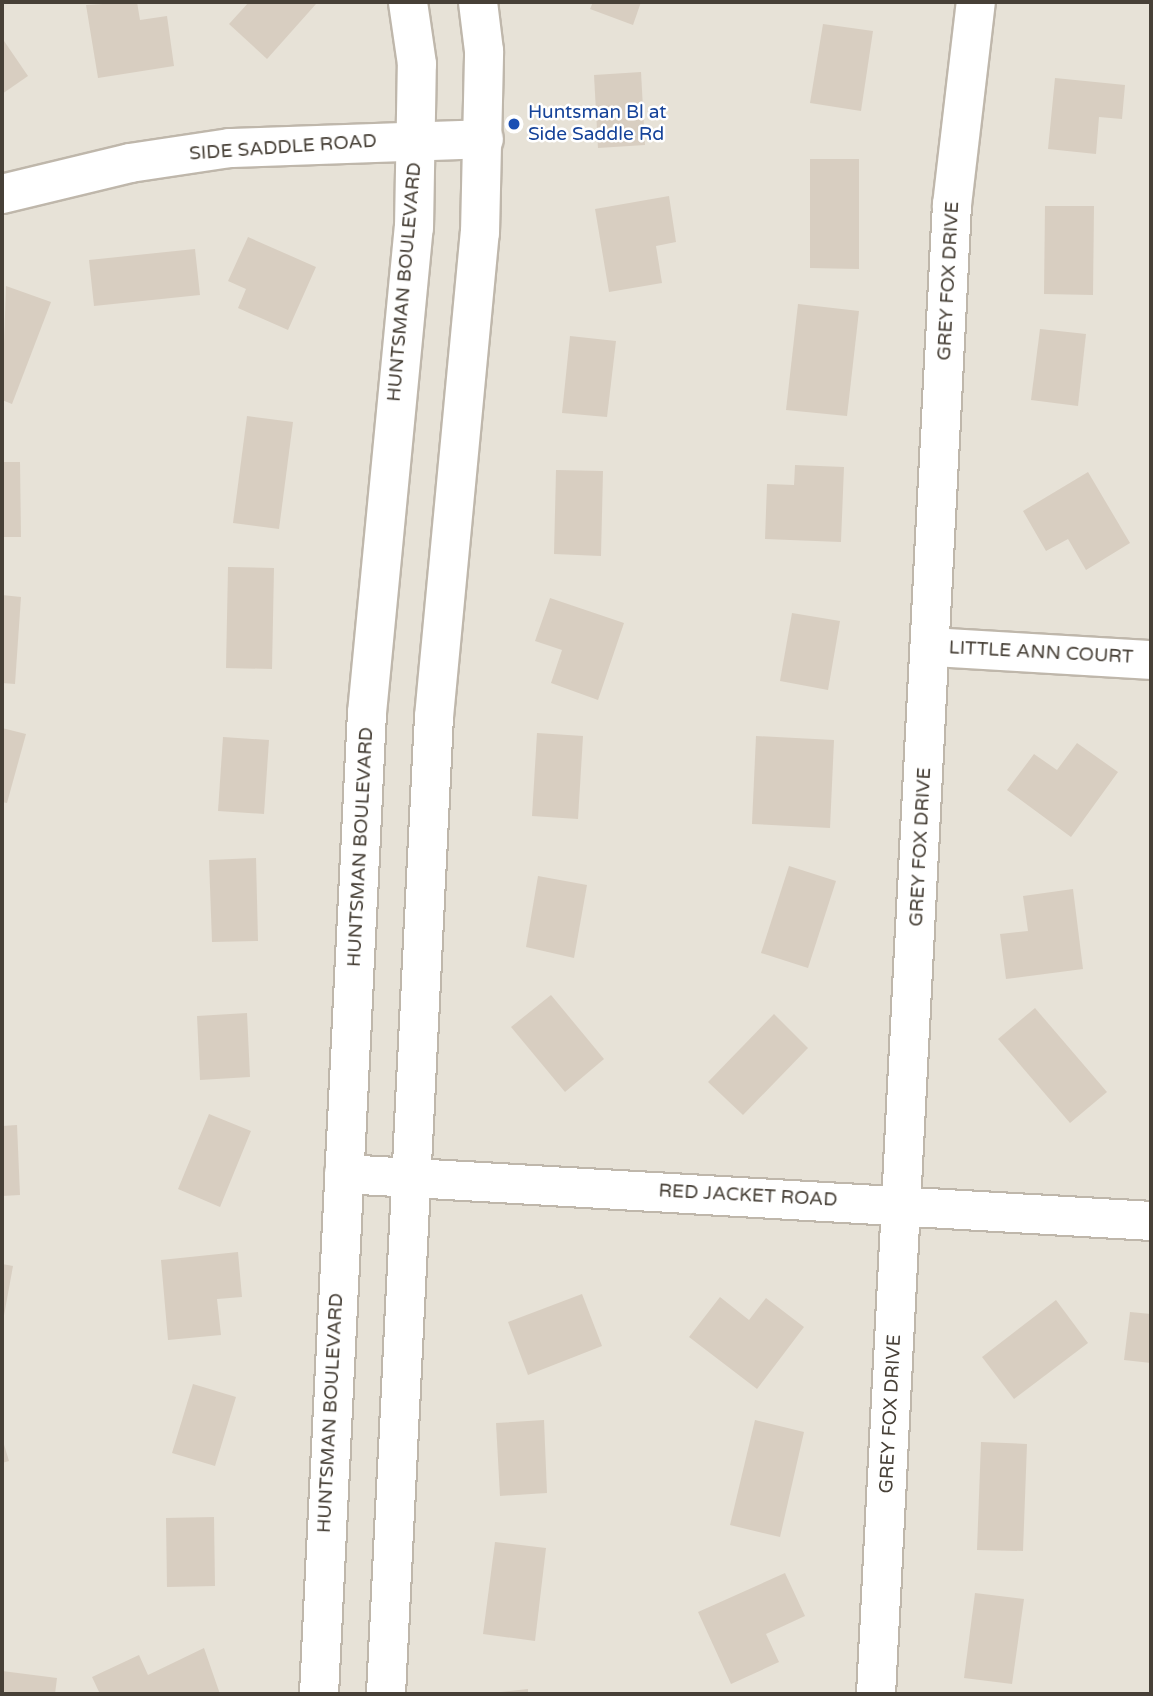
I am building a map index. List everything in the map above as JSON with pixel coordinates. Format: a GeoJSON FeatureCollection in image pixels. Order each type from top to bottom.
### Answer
{"type":"FeatureCollection","features":[{"type":"Feature","properties":{"kind":"street","name":"HUNTSMAN BOULEVARD"},"geometry":{"type":"LineString","coordinates":[[319,1694],[377,564],[414,228],[417,139],[408,2]]}},
{"type":"Feature","properties":{"kind":"street"},"geometry":{"type":"LineString","coordinates":[[386,1694],[443,583],[484,139],[478,2]]}},
{"type":"Feature","properties":{"kind":"street","name":"GREY FOX DRIVE"},"geometry":{"type":"LineString","coordinates":[[876,1694],[932,647],[952,205],[976,2]]}},
{"type":"Feature","properties":{"kind":"street","name":"SIDE SADDLE ROAD"},"geometry":{"type":"LineString","coordinates":[[2,194],[130,163],[230,148],[417,139],[484,139]]}},
{"type":"Feature","properties":{"kind":"street","name":"LITTLE ANN COURT"},"geometry":{"type":"LineString","coordinates":[[932,647],[1151,660]]}},
{"type":"Feature","properties":{"kind":"street","name":"RED JACKET ROAD"},"geometry":{"type":"LineString","coordinates":[[344,1174],[1151,1221]]}},
{"type":"Feature","properties":{"kind":"shaded area"},"geometry":{"type":"Polygon","coordinates":[[[2,2],[1151,2],[1151,1694],[2,1694],[2,2]]]}},
{"type":"Feature","properties":{"kind":"building"},"geometry":{"type":"Polygon","coordinates":[[[137,2],[140,20],[167,16],[174,66],[98,78],[86,5],[137,2]]]}},
{"type":"Feature","properties":{"kind":"building"},"geometry":{"type":"Polygon","coordinates":[[[249,2],[316,4],[267,59],[229,24],[249,2]]]}},
{"type":"Feature","properties":{"kind":"building"},"geometry":{"type":"Polygon","coordinates":[[[593,2],[641,2],[633,25],[590,9],[593,2]]]}},
{"type":"Feature","properties":{"kind":"building"},"geometry":{"type":"Polygon","coordinates":[[[823,24],[873,31],[861,111],[810,103],[823,24]]]}},
{"type":"Feature","properties":{"kind":"building"},"geometry":{"type":"Polygon","coordinates":[[[2,38],[28,76],[2,94],[2,38]]]}},
{"type":"Feature","properties":{"kind":"building"},"geometry":{"type":"Polygon","coordinates":[[[641,72],[645,145],[598,148],[594,75],[641,72]]]}},
{"type":"Feature","properties":{"kind":"building"},"geometry":{"type":"Polygon","coordinates":[[[1055,78],[1125,85],[1122,119],[1099,117],[1096,154],[1048,149],[1055,78]]]}},
{"type":"Feature","properties":{"kind":"building"},"geometry":{"type":"Polygon","coordinates":[[[810,159],[859,159],[859,269],[810,268],[810,159]]]}},
{"type":"Feature","properties":{"kind":"building"},"geometry":{"type":"Polygon","coordinates":[[[669,196],[676,242],[656,246],[662,283],[609,292],[595,209],[669,196]]]}},
{"type":"Feature","properties":{"kind":"building"},"geometry":{"type":"Polygon","coordinates":[[[1045,206],[1094,206],[1093,295],[1044,294],[1045,206]]]}},
{"type":"Feature","properties":{"kind":"building"},"geometry":{"type":"Polygon","coordinates":[[[248,237],[316,267],[288,330],[238,308],[246,289],[228,281],[248,237]]]}},
{"type":"Feature","properties":{"kind":"building"},"geometry":{"type":"Polygon","coordinates":[[[195,249],[200,295],[94,306],[89,260],[195,249]]]}},
{"type":"Feature","properties":{"kind":"building"},"geometry":{"type":"Polygon","coordinates":[[[6,286],[51,302],[12,404],[2,400],[6,286]]]}},
{"type":"Feature","properties":{"kind":"building"},"geometry":{"type":"Polygon","coordinates":[[[798,304],[859,311],[847,416],[786,410],[798,304]]]}},
{"type":"Feature","properties":{"kind":"building"},"geometry":{"type":"Polygon","coordinates":[[[1040,329],[1086,334],[1078,406],[1031,400],[1040,329]]]}},
{"type":"Feature","properties":{"kind":"building"},"geometry":{"type":"Polygon","coordinates":[[[570,336],[616,341],[607,417],[562,413],[570,336]]]}},
{"type":"Feature","properties":{"kind":"building"},"geometry":{"type":"Polygon","coordinates":[[[247,416],[293,422],[279,529],[233,523],[247,416]]]}},
{"type":"Feature","properties":{"kind":"building"},"geometry":{"type":"Polygon","coordinates":[[[2,462],[20,462],[21,537],[2,537],[2,462]]]}},
{"type":"Feature","properties":{"kind":"building"},"geometry":{"type":"Polygon","coordinates":[[[795,465],[844,467],[841,542],[765,539],[767,484],[794,485],[795,465]]]}},
{"type":"Feature","properties":{"kind":"building"},"geometry":{"type":"Polygon","coordinates":[[[556,470],[603,471],[601,556],[554,554],[556,470]]]}},
{"type":"Feature","properties":{"kind":"building"},"geometry":{"type":"Polygon","coordinates":[[[1088,472],[1130,543],[1086,570],[1068,539],[1046,551],[1023,511],[1088,472]]]}},
{"type":"Feature","properties":{"kind":"building"},"geometry":{"type":"Polygon","coordinates":[[[228,567],[274,568],[272,669],[226,668],[228,567]]]}},
{"type":"Feature","properties":{"kind":"building"},"geometry":{"type":"Polygon","coordinates":[[[2,595],[21,597],[15,684],[2,683],[2,595]]]}},
{"type":"Feature","properties":{"kind":"building"},"geometry":{"type":"Polygon","coordinates":[[[550,598],[624,623],[598,700],[551,683],[562,650],[535,641],[550,598]]]}},
{"type":"Feature","properties":{"kind":"building"},"geometry":{"type":"Polygon","coordinates":[[[792,613],[840,621],[828,690],[780,681],[792,613]]]}},
{"type":"Feature","properties":{"kind":"building"},"geometry":{"type":"Polygon","coordinates":[[[2,728],[26,734],[7,803],[2,802],[2,728]]]}},
{"type":"Feature","properties":{"kind":"building"},"geometry":{"type":"Polygon","coordinates":[[[537,733],[583,736],[578,819],[532,816],[537,733]]]}},
{"type":"Feature","properties":{"kind":"building"},"geometry":{"type":"Polygon","coordinates":[[[756,736],[834,740],[830,828],[752,824],[756,736]]]}},
{"type":"Feature","properties":{"kind":"building"},"geometry":{"type":"Polygon","coordinates":[[[223,737],[269,740],[264,814],[218,811],[223,737]]]}},
{"type":"Feature","properties":{"kind":"building"},"geometry":{"type":"Polygon","coordinates":[[[1077,743],[1118,772],[1071,837],[1007,790],[1034,754],[1057,770],[1077,743]]]}},
{"type":"Feature","properties":{"kind":"building"},"geometry":{"type":"Polygon","coordinates":[[[256,858],[258,941],[212,942],[209,860],[256,858]]]}},
{"type":"Feature","properties":{"kind":"building"},"geometry":{"type":"Polygon","coordinates":[[[789,866],[836,881],[808,968],[761,953],[789,866]]]}},
{"type":"Feature","properties":{"kind":"building"},"geometry":{"type":"Polygon","coordinates":[[[538,876],[587,885],[574,958],[526,947],[538,876]]]}},
{"type":"Feature","properties":{"kind":"building"},"geometry":{"type":"Polygon","coordinates":[[[1073,889],[1083,969],[1006,979],[1000,934],[1028,931],[1023,896],[1073,889]]]}},
{"type":"Feature","properties":{"kind":"building"},"geometry":{"type":"Polygon","coordinates":[[[551,995],[604,1059],[565,1092],[511,1027],[551,995]]]}},
{"type":"Feature","properties":{"kind":"building"},"geometry":{"type":"Polygon","coordinates":[[[1035,1008],[1107,1092],[1070,1123],[998,1039],[1035,1008]]]}},
{"type":"Feature","properties":{"kind":"building"},"geometry":{"type":"Polygon","coordinates":[[[247,1013],[250,1077],[200,1080],[197,1016],[247,1013]]]}},
{"type":"Feature","properties":{"kind":"building"},"geometry":{"type":"Polygon","coordinates":[[[774,1014],[808,1048],[743,1115],[708,1082],[774,1014]]]}},
{"type":"Feature","properties":{"kind":"building"},"geometry":{"type":"Polygon","coordinates":[[[209,1114],[251,1131],[220,1207],[178,1189],[209,1114]]]}},
{"type":"Feature","properties":{"kind":"building"},"geometry":{"type":"Polygon","coordinates":[[[17,1125],[20,1195],[2,1196],[2,1126],[17,1125]]]}},
{"type":"Feature","properties":{"kind":"building"},"geometry":{"type":"Polygon","coordinates":[[[238,1252],[242,1297],[217,1299],[221,1335],[168,1340],[161,1260],[238,1252]]]}},
{"type":"Feature","properties":{"kind":"building"},"geometry":{"type":"Polygon","coordinates":[[[2,1264],[13,1266],[3,1321],[2,1321],[2,1264]]]}},
{"type":"Feature","properties":{"kind":"building"},"geometry":{"type":"Polygon","coordinates":[[[582,1294],[602,1346],[528,1375],[508,1322],[582,1294]]]}},
{"type":"Feature","properties":{"kind":"building"},"geometry":{"type":"Polygon","coordinates":[[[720,1297],[749,1320],[766,1298],[804,1327],[757,1389],[689,1337],[720,1297]]]}},
{"type":"Feature","properties":{"kind":"building"},"geometry":{"type":"Polygon","coordinates":[[[1056,1300],[1088,1343],[1014,1399],[982,1357],[1056,1300]]]}},
{"type":"Feature","properties":{"kind":"building"},"geometry":{"type":"Polygon","coordinates":[[[1130,1312],[1151,1314],[1151,1363],[1124,1360],[1130,1312]]]}},
{"type":"Feature","properties":{"kind":"building"},"geometry":{"type":"Polygon","coordinates":[[[193,1384],[236,1397],[215,1466],[172,1453],[193,1384]]]}},
{"type":"Feature","properties":{"kind":"building"},"geometry":{"type":"Polygon","coordinates":[[[544,1420],[547,1493],[500,1496],[496,1423],[544,1420]]]}},
{"type":"Feature","properties":{"kind":"building"},"geometry":{"type":"Polygon","coordinates":[[[755,1420],[804,1432],[780,1537],[730,1525],[755,1420]]]}},
{"type":"Feature","properties":{"kind":"building"},"geometry":{"type":"Polygon","coordinates":[[[2,1438],[9,1461],[2,1463],[2,1438]]]}},
{"type":"Feature","properties":{"kind":"building"},"geometry":{"type":"Polygon","coordinates":[[[981,1442],[1027,1444],[1023,1551],[977,1550],[981,1442]]]}},
{"type":"Feature","properties":{"kind":"building"},"geometry":{"type":"Polygon","coordinates":[[[214,1517],[215,1586],[167,1587],[166,1518],[214,1517]]]}},
{"type":"Feature","properties":{"kind":"building"},"geometry":{"type":"Polygon","coordinates":[[[495,1542],[546,1548],[535,1641],[483,1634],[495,1542]]]}},
{"type":"Feature","properties":{"kind":"building"},"geometry":{"type":"Polygon","coordinates":[[[785,1573],[805,1616],[766,1634],[779,1662],[731,1684],[698,1612],[785,1573]]]}},
{"type":"Feature","properties":{"kind":"building"},"geometry":{"type":"Polygon","coordinates":[[[975,1593],[1024,1599],[1012,1684],[964,1678],[975,1593]]]}},
{"type":"Feature","properties":{"kind":"building"},"geometry":{"type":"Polygon","coordinates":[[[204,1648],[220,1694],[100,1694],[92,1677],[139,1655],[148,1675],[204,1648]]]}},
{"type":"Feature","properties":{"kind":"building"},"geometry":{"type":"Polygon","coordinates":[[[2,1671],[57,1678],[55,1694],[2,1694],[2,1671]]]}},
{"type":"Feature","properties":{"kind":"building"},"geometry":{"type":"Polygon","coordinates":[[[528,1689],[528,1694],[500,1694],[500,1692],[528,1689]]]}},
{"type":"Feature","properties":{"kind":"place","name":"Huntsman Bl at Side Saddle Rd"},"geometry":{"type":"Point","coordinates":[514,124]}}]}
